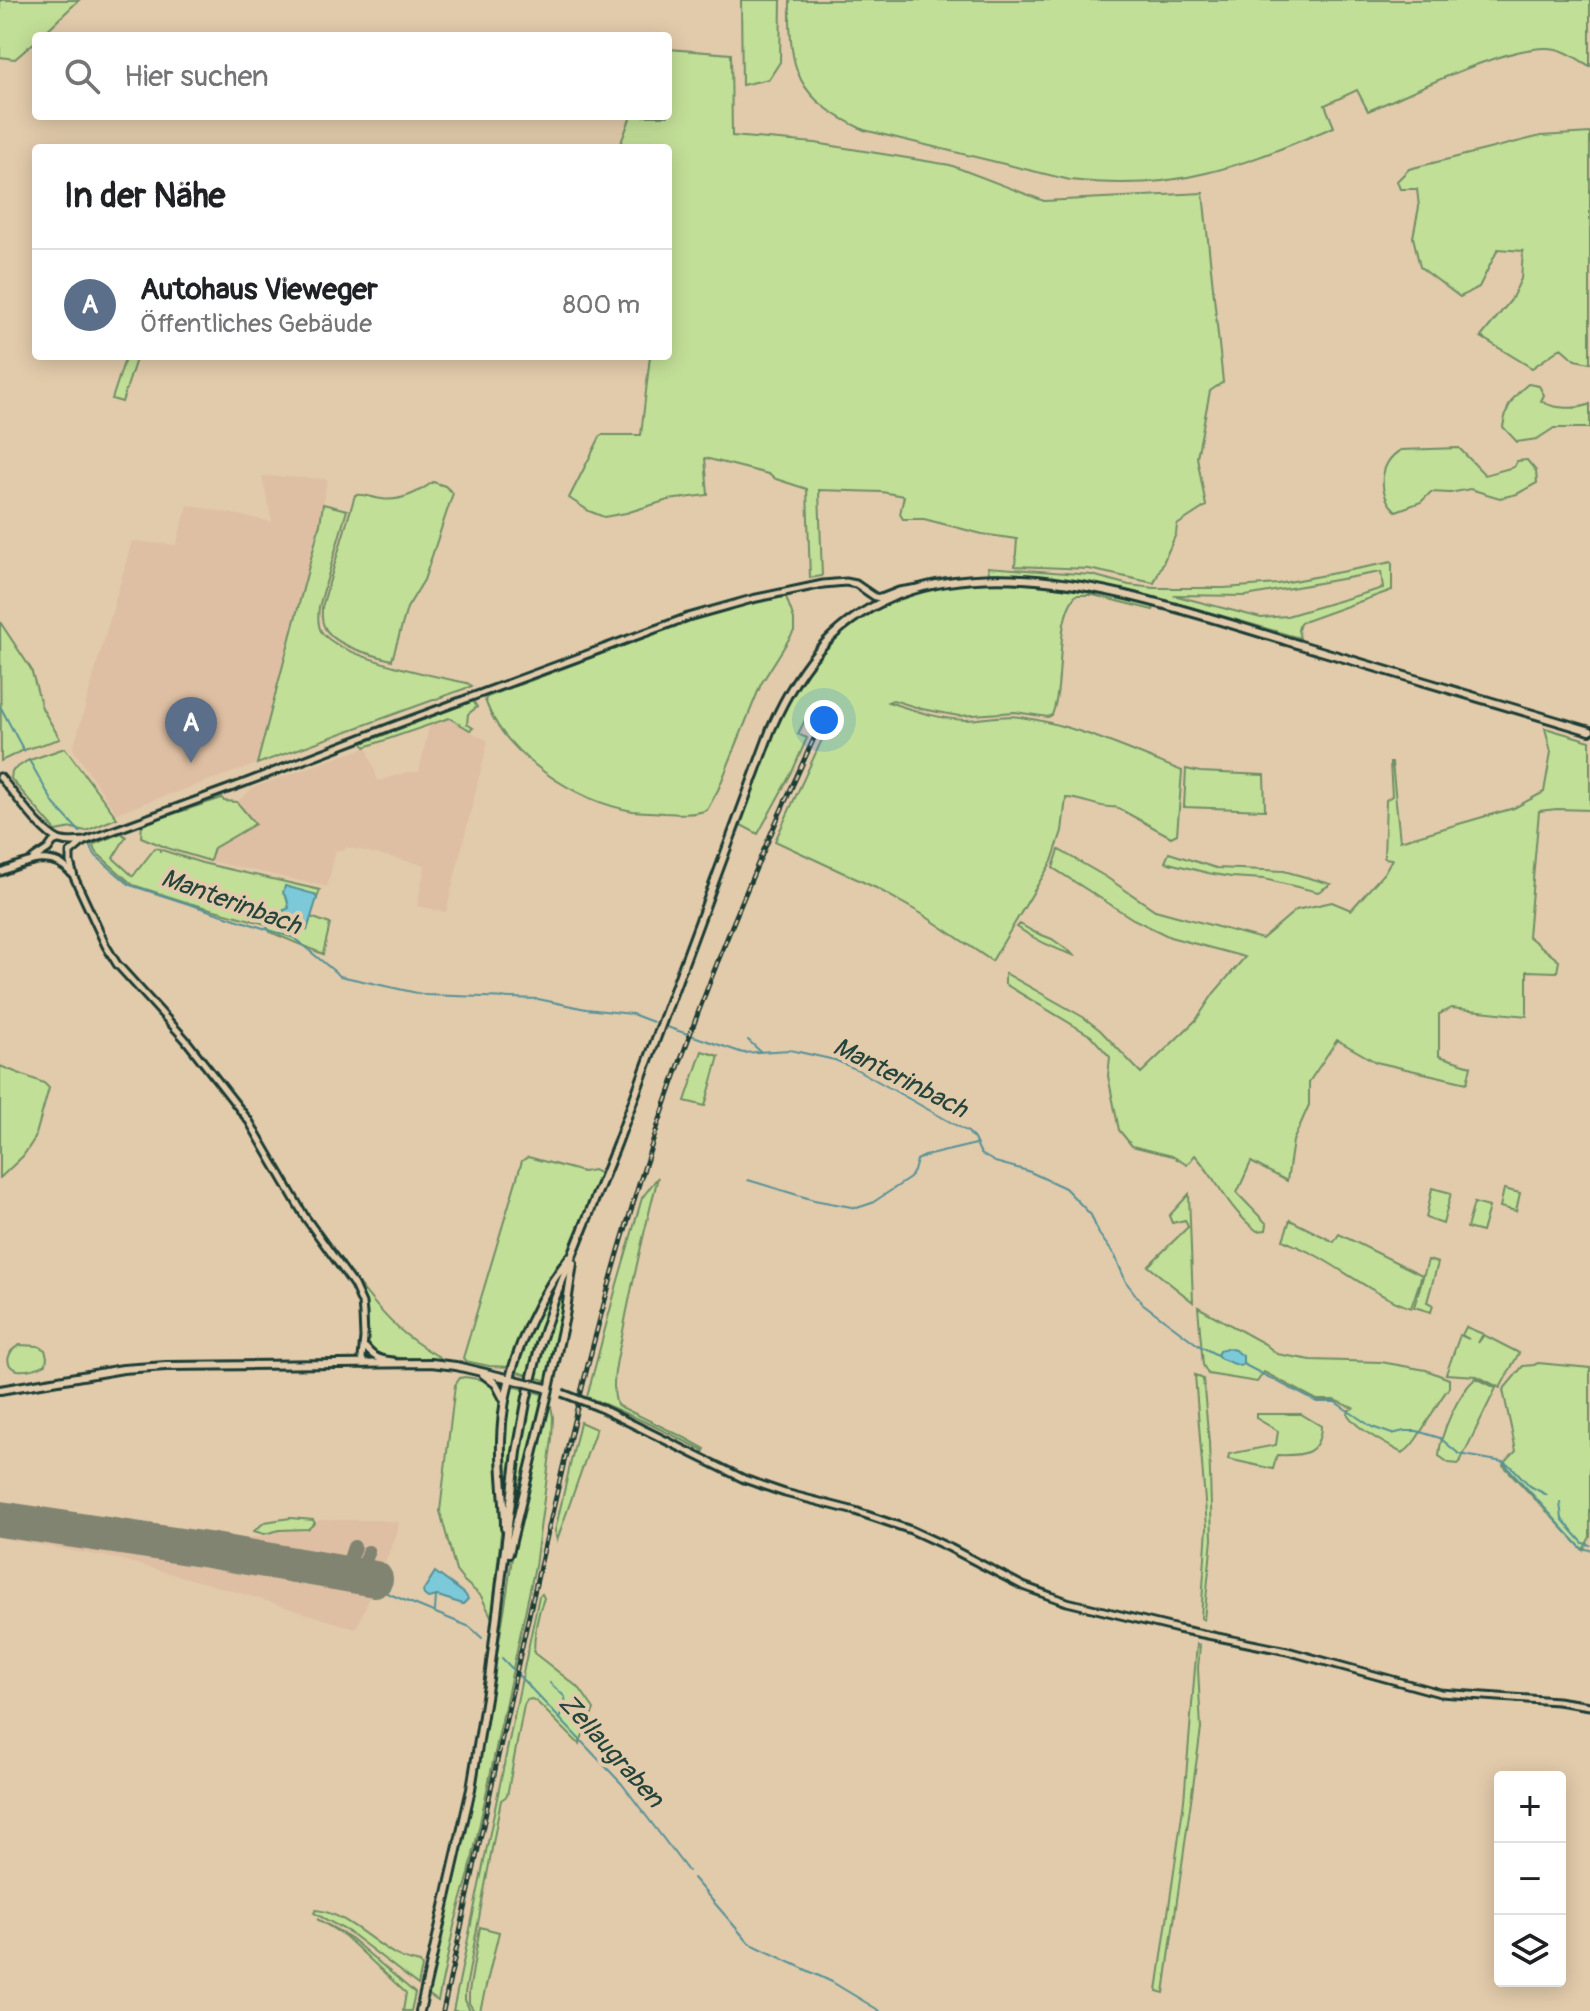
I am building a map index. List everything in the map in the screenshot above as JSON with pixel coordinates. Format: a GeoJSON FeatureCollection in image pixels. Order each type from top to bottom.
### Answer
{"type":"FeatureCollection","features":[{"type":"Feature","properties":{"kind":"main road"},"geometry":{"type":"LineString","coordinates":[[420,2011],[471,1789],[501,1593],[517,1452],[527,1397],[545,1330],[782,704],[826,642],[845,625],[880,604],[923,587],[962,580],[1015,579],[1056,583],[1154,602],[1590,731]]}},
{"type":"Feature","properties":{"kind":"main road"},"geometry":{"type":"LineString","coordinates":[[501,1593],[565,1316],[577,1244]]}},
{"type":"Feature","properties":{"kind":"main road"},"geometry":{"type":"LineString","coordinates":[[504,1564],[501,1442],[505,1401],[531,1321],[559,1270],[574,1253]]}},
{"type":"Feature","properties":{"kind":"main road"},"geometry":{"type":"LineString","coordinates":[[0,1390],[152,1367],[402,1363],[443,1364],[548,1389]]}},
{"type":"Feature","properties":{"kind":"main road"},"geometry":{"type":"LineString","coordinates":[[476,1371],[496,1384],[505,1401]]}},
{"type":"Feature","properties":{"kind":"street"},"geometry":{"type":"LineString","coordinates":[[0,777],[43,829],[58,840],[85,841],[688,617],[767,595],[837,582],[856,584],[881,598],[909,588],[923,587]]}},
{"type":"Feature","properties":{"kind":"street"},"geometry":{"type":"LineString","coordinates":[[43,829],[49,855],[74,877],[117,964],[185,1039],[249,1121],[305,1217],[354,1285],[362,1303],[364,1364]]}},
{"type":"Feature","properties":{"kind":"street"},"geometry":{"type":"LineString","coordinates":[[29,862],[58,840]]}},
{"type":"Feature","properties":{"kind":"street"},"geometry":{"type":"LineString","coordinates":[[0,872],[46,859],[64,861],[85,841]]}},
{"type":"Feature","properties":{"kind":"street"},"geometry":{"type":"LineString","coordinates":[[67,842],[74,877]]}},
{"type":"Feature","properties":{"kind":"street"},"geometry":{"type":"LineString","coordinates":[[364,1351],[380,1359],[402,1363]]}},
{"type":"Feature","properties":{"kind":"street"},"geometry":{"type":"LineString","coordinates":[[350,1364],[360,1358],[364,1351]]}},
{"type":"Feature","properties":{"kind":"street"},"geometry":{"type":"LineString","coordinates":[[548,1389],[598,1407],[744,1479],[911,1530],[1023,1586],[1067,1602],[1178,1629],[1262,1645],[1440,1693],[1590,1706]]}},
{"type":"Feature","properties":{"kind":"shaded area"},"geometry":{"type":"Polygon","coordinates":[[[262,476],[327,479],[320,524],[257,764],[116,813],[73,749],[132,541],[176,545],[188,505],[272,522],[262,476]]]}},
{"type":"Feature","properties":{"kind":"shaded area"},"geometry":{"type":"Polygon","coordinates":[[[448,719],[488,741],[446,912],[417,906],[425,865],[346,847],[344,851],[336,850],[327,887],[210,861],[214,848],[254,825],[237,802],[254,787],[367,747],[378,781],[419,772],[429,726],[448,719]]]}},
{"type":"Feature","properties":{"kind":"shaded area"},"geometry":{"type":"Polygon","coordinates":[[[0,1501],[194,1536],[235,1539],[310,1530],[319,1520],[399,1522],[396,1536],[356,1629],[118,1559],[0,1538],[0,1501]]]}},
{"type":"Feature","properties":{"kind":"green space"},"geometry":{"type":"Polygon","coordinates":[[[0,0],[79,0],[45,32],[32,32],[32,44],[15,59],[0,57],[0,0]]]}},
{"type":"Feature","properties":{"kind":"green space"},"geometry":{"type":"Polygon","coordinates":[[[741,0],[781,0],[780,62],[769,79],[742,85],[741,0]]]}},
{"type":"Feature","properties":{"kind":"green space"},"geometry":{"type":"Polygon","coordinates":[[[790,0],[1590,0],[1590,66],[1556,49],[1515,52],[1462,70],[1368,111],[1357,90],[1325,105],[1334,127],[1239,164],[1173,179],[1087,182],[864,130],[841,118],[810,94],[801,80],[792,46],[790,0]]]}},
{"type":"Feature","properties":{"kind":"green space"},"geometry":{"type":"Polygon","coordinates":[[[672,49],[731,54],[732,136],[815,143],[950,165],[1044,201],[1203,193],[1223,382],[1210,391],[1197,457],[1206,506],[1177,525],[1154,583],[1089,569],[1015,566],[1017,539],[982,534],[924,519],[903,519],[900,514],[904,496],[882,492],[819,490],[822,576],[810,578],[807,489],[768,474],[705,458],[708,495],[668,500],[604,517],[569,498],[601,435],[641,435],[650,360],[672,360],[672,144],[620,144],[630,120],[672,120],[672,49]]]}},
{"type":"Feature","properties":{"kind":"green space"},"geometry":{"type":"Polygon","coordinates":[[[1590,133],[1590,363],[1575,360],[1561,348],[1532,368],[1481,337],[1511,300],[1521,279],[1523,251],[1498,249],[1479,287],[1460,297],[1420,267],[1413,237],[1419,207],[1417,189],[1400,189],[1397,181],[1409,169],[1541,136],[1590,133]]]}},
{"type":"Feature","properties":{"kind":"green space"},"geometry":{"type":"Polygon","coordinates":[[[125,360],[136,360],[122,402],[112,399],[125,360]]]}},
{"type":"Feature","properties":{"kind":"green space"},"geometry":{"type":"Polygon","coordinates":[[[1528,384],[1539,386],[1544,395],[1541,401],[1552,406],[1572,408],[1590,404],[1590,428],[1554,428],[1537,439],[1517,442],[1503,427],[1504,420],[1511,403],[1528,384]]]}},
{"type":"Feature","properties":{"kind":"green space"},"geometry":{"type":"Polygon","coordinates":[[[1459,448],[1485,475],[1514,467],[1517,461],[1527,460],[1536,471],[1537,483],[1517,494],[1500,498],[1470,489],[1450,493],[1431,492],[1421,502],[1396,511],[1383,488],[1384,470],[1393,455],[1401,450],[1459,448]]]}},
{"type":"Feature","properties":{"kind":"green space"},"geometry":{"type":"Polygon","coordinates":[[[433,482],[453,493],[424,580],[407,608],[392,660],[344,644],[324,626],[322,607],[355,495],[402,498],[433,482]]]}},
{"type":"Feature","properties":{"kind":"green space"},"geometry":{"type":"Polygon","coordinates":[[[323,504],[347,510],[319,607],[321,631],[346,649],[366,657],[472,686],[257,764],[320,524],[323,504]]]}},
{"type":"Feature","properties":{"kind":"green space"},"geometry":{"type":"Polygon","coordinates":[[[1392,562],[1392,590],[1300,623],[1300,638],[1146,596],[1068,581],[989,573],[988,567],[1092,575],[1154,588],[1278,584],[1392,562]],[[1381,572],[1246,596],[1173,595],[1261,618],[1287,616],[1383,588],[1381,572]]]}},
{"type":"Feature","properties":{"kind":"green space"},"geometry":{"type":"Polygon","coordinates":[[[984,582],[1070,589],[1155,605],[1153,610],[1093,595],[1076,595],[1065,620],[1056,701],[1052,715],[1048,717],[1015,712],[959,716],[893,700],[888,702],[955,719],[1013,716],[1041,721],[1102,739],[1182,771],[1177,834],[1171,837],[1116,807],[1066,798],[1062,831],[1052,861],[992,961],[922,914],[876,888],[775,841],[832,718],[830,711],[819,717],[809,712],[798,734],[807,738],[758,834],[739,824],[784,710],[815,660],[836,638],[862,618],[903,596],[929,588],[984,582]]]}},
{"type":"Feature","properties":{"kind":"green space"},"geometry":{"type":"Polygon","coordinates":[[[786,597],[794,619],[794,631],[761,684],[707,810],[686,814],[633,811],[611,806],[566,786],[545,773],[509,740],[485,700],[697,618],[786,597]]]}},
{"type":"Feature","properties":{"kind":"green space"},"geometry":{"type":"Polygon","coordinates":[[[0,622],[31,669],[42,708],[60,739],[1,761],[0,622]]]}},
{"type":"Feature","properties":{"kind":"green space"},"geometry":{"type":"Polygon","coordinates":[[[473,701],[477,707],[468,714],[467,724],[473,728],[470,730],[449,718],[365,747],[363,743],[473,701]]]}},
{"type":"Feature","properties":{"kind":"green space"},"geometry":{"type":"Polygon","coordinates":[[[1545,728],[1590,741],[1590,810],[1539,811],[1528,936],[1559,961],[1557,972],[1527,971],[1527,1016],[1451,1008],[1439,1014],[1439,1056],[1471,1066],[1467,1083],[1376,1062],[1337,1040],[1309,1082],[1309,1105],[1293,1141],[1287,1181],[1251,1162],[1237,1193],[1267,1224],[1266,1230],[1257,1231],[1247,1223],[1195,1155],[1187,1165],[1172,1156],[1132,1146],[1119,1130],[1108,1076],[1110,1057],[1091,1036],[1005,984],[1005,973],[1083,1017],[1100,1030],[1141,1073],[1196,1020],[1245,957],[1170,937],[1133,919],[1053,868],[1059,850],[1155,910],[1262,939],[1296,910],[1332,902],[1351,910],[1384,873],[1392,859],[1384,858],[1386,800],[1392,796],[1390,763],[1400,841],[1514,808],[1544,792],[1551,752],[1545,728]]]}},
{"type":"Feature","properties":{"kind":"green space"},"geometry":{"type":"Polygon","coordinates":[[[65,748],[117,818],[86,831],[72,828],[56,831],[11,779],[12,771],[27,761],[65,748]]]}},
{"type":"Feature","properties":{"kind":"green space"},"geometry":{"type":"Polygon","coordinates":[[[1186,769],[1264,775],[1265,810],[1184,807],[1186,769]]]}},
{"type":"Feature","properties":{"kind":"green space"},"geometry":{"type":"Polygon","coordinates":[[[222,798],[237,802],[255,824],[214,848],[210,861],[141,837],[142,824],[222,798]]]}},
{"type":"Feature","properties":{"kind":"green space"},"geometry":{"type":"Polygon","coordinates":[[[121,833],[126,837],[113,858],[133,876],[155,848],[202,863],[320,890],[317,898],[314,894],[287,899],[289,908],[307,930],[311,917],[330,924],[323,954],[270,932],[266,924],[133,885],[92,845],[121,833]]]}},
{"type":"Feature","properties":{"kind":"green space"},"geometry":{"type":"Polygon","coordinates":[[[1169,853],[1216,868],[1284,871],[1331,884],[1318,892],[1264,879],[1208,873],[1165,862],[1169,853]]]}},
{"type":"Feature","properties":{"kind":"green space"},"geometry":{"type":"Polygon","coordinates":[[[1020,924],[1052,939],[1076,956],[1031,936],[1017,927],[1020,924]]]}},
{"type":"Feature","properties":{"kind":"green space"},"geometry":{"type":"Polygon","coordinates":[[[702,1051],[719,1056],[705,1106],[685,1101],[702,1051]]]}},
{"type":"Feature","properties":{"kind":"green space"},"geometry":{"type":"Polygon","coordinates":[[[0,1066],[44,1083],[49,1088],[35,1138],[23,1156],[0,1178],[0,1066]]]}},
{"type":"Feature","properties":{"kind":"green space"},"geometry":{"type":"Polygon","coordinates":[[[528,1157],[601,1174],[565,1258],[511,1367],[465,1361],[463,1358],[522,1161],[528,1157]]]}},
{"type":"Feature","properties":{"kind":"green space"},"geometry":{"type":"Polygon","coordinates":[[[658,1177],[617,1358],[615,1396],[617,1405],[685,1438],[704,1451],[587,1397],[642,1198],[658,1177]]]}},
{"type":"Feature","properties":{"kind":"green space"},"geometry":{"type":"Polygon","coordinates":[[[1432,1188],[1451,1193],[1443,1224],[1426,1218],[1432,1188]]]}},
{"type":"Feature","properties":{"kind":"green space"},"geometry":{"type":"Polygon","coordinates":[[[1504,1189],[1520,1193],[1516,1211],[1500,1207],[1504,1189]]]}},
{"type":"Feature","properties":{"kind":"green space"},"geometry":{"type":"Polygon","coordinates":[[[1189,1194],[1193,1302],[1148,1266],[1188,1227],[1185,1220],[1172,1223],[1169,1216],[1189,1194]]]}},
{"type":"Feature","properties":{"kind":"green space"},"geometry":{"type":"Polygon","coordinates":[[[1474,1203],[1489,1207],[1482,1232],[1467,1228],[1474,1203]]]}},
{"type":"Feature","properties":{"kind":"green space"},"geometry":{"type":"Polygon","coordinates":[[[1290,1220],[1334,1242],[1339,1234],[1422,1275],[1411,1308],[1283,1240],[1290,1220]]]}},
{"type":"Feature","properties":{"kind":"green space"},"geometry":{"type":"Polygon","coordinates":[[[1428,1260],[1438,1263],[1427,1302],[1433,1305],[1431,1312],[1414,1307],[1428,1260]]]}},
{"type":"Feature","properties":{"kind":"green space"},"geometry":{"type":"Polygon","coordinates":[[[563,1269],[528,1375],[517,1372],[530,1327],[563,1269]]]}},
{"type":"Feature","properties":{"kind":"green space"},"geometry":{"type":"Polygon","coordinates":[[[568,1274],[562,1316],[547,1381],[535,1377],[568,1274]]]}},
{"type":"Feature","properties":{"kind":"green space"},"geometry":{"type":"Polygon","coordinates":[[[359,1284],[396,1326],[442,1360],[383,1357],[376,1353],[368,1342],[366,1304],[359,1284]]]}},
{"type":"Feature","properties":{"kind":"green space"},"geometry":{"type":"Polygon","coordinates":[[[1198,1307],[1265,1344],[1277,1354],[1311,1360],[1381,1362],[1426,1370],[1449,1379],[1449,1388],[1414,1442],[1402,1453],[1358,1426],[1348,1415],[1353,1408],[1334,1400],[1317,1400],[1264,1372],[1257,1382],[1208,1374],[1203,1365],[1198,1307]]]}},
{"type":"Feature","properties":{"kind":"green space"},"geometry":{"type":"Polygon","coordinates":[[[1466,1327],[1483,1334],[1478,1343],[1484,1335],[1519,1353],[1500,1388],[1477,1376],[1446,1374],[1460,1335],[1469,1339],[1462,1335],[1466,1327]]]}},
{"type":"Feature","properties":{"kind":"green space"},"geometry":{"type":"Polygon","coordinates":[[[20,1345],[38,1346],[45,1350],[46,1364],[29,1370],[13,1368],[8,1358],[12,1350],[20,1345]]]}},
{"type":"Feature","properties":{"kind":"green space"},"geometry":{"type":"Polygon","coordinates":[[[1538,1363],[1590,1368],[1590,1537],[1583,1550],[1503,1465],[1516,1451],[1503,1390],[1523,1366],[1538,1363]]]}},
{"type":"Feature","properties":{"kind":"green space"},"geometry":{"type":"Polygon","coordinates":[[[1195,1375],[1203,1379],[1209,1442],[1212,1539],[1204,1620],[1201,1618],[1207,1527],[1195,1375]]]}},
{"type":"Feature","properties":{"kind":"green space"},"geometry":{"type":"Polygon","coordinates":[[[465,1377],[483,1380],[494,1386],[500,1397],[498,1459],[502,1523],[492,1618],[481,1596],[456,1571],[440,1511],[455,1385],[465,1377]]]}},
{"type":"Feature","properties":{"kind":"green space"},"geometry":{"type":"Polygon","coordinates":[[[1476,1378],[1496,1388],[1459,1464],[1449,1463],[1439,1456],[1443,1437],[1457,1403],[1476,1378]]]}},
{"type":"Feature","properties":{"kind":"green space"},"geometry":{"type":"Polygon","coordinates":[[[511,1386],[524,1389],[507,1513],[505,1433],[511,1386]]]}},
{"type":"Feature","properties":{"kind":"green space"},"geometry":{"type":"Polygon","coordinates":[[[531,1391],[542,1394],[544,1400],[511,1532],[520,1458],[531,1391]]]}},
{"type":"Feature","properties":{"kind":"green space"},"geometry":{"type":"Polygon","coordinates":[[[547,1406],[551,1406],[553,1417],[552,1439],[535,1566],[469,1874],[438,2001],[428,1994],[476,1783],[515,1537],[547,1406]]]}},
{"type":"Feature","properties":{"kind":"green space"},"geometry":{"type":"Polygon","coordinates":[[[1256,1414],[1301,1414],[1321,1426],[1320,1436],[1308,1452],[1277,1455],[1273,1469],[1228,1459],[1229,1454],[1276,1445],[1278,1431],[1256,1418],[1256,1414]]]}},
{"type":"Feature","properties":{"kind":"green space"},"geometry":{"type":"Polygon","coordinates":[[[580,1422],[596,1429],[557,1540],[555,1531],[580,1422]]]}},
{"type":"Feature","properties":{"kind":"green space"},"geometry":{"type":"Polygon","coordinates":[[[290,1518],[313,1520],[315,1523],[308,1529],[264,1534],[254,1531],[265,1522],[290,1518]]]}},
{"type":"Feature","properties":{"kind":"green space"},"geometry":{"type":"Polygon","coordinates":[[[542,1594],[544,1598],[536,1625],[534,1653],[580,1689],[594,1709],[579,1744],[538,1703],[532,1699],[524,1705],[507,1796],[501,1800],[465,1993],[470,2011],[453,2011],[539,1596],[542,1594]]]}},
{"type":"Feature","properties":{"kind":"green space"},"geometry":{"type":"Polygon","coordinates":[[[1197,1644],[1200,1645],[1201,1729],[1164,1993],[1157,1991],[1184,1801],[1197,1644]]]}},
{"type":"Feature","properties":{"kind":"green space"},"geometry":{"type":"Polygon","coordinates":[[[316,1910],[337,1916],[396,1955],[420,1963],[418,1985],[349,1932],[314,1913],[316,1910]]]}},
{"type":"Feature","properties":{"kind":"green space"},"geometry":{"type":"Polygon","coordinates":[[[317,1919],[348,1936],[415,1993],[411,2011],[403,2011],[406,1993],[345,1936],[317,1919]]]}},
{"type":"Feature","properties":{"kind":"green space"},"geometry":{"type":"Polygon","coordinates":[[[480,1927],[499,1932],[480,2011],[474,2011],[469,2003],[469,1992],[480,1927]]]}},
{"type":"Feature","properties":{"kind":"water"},"geometry":{"type":"Polygon","coordinates":[[[285,886],[314,894],[317,898],[307,930],[276,920],[278,913],[289,908],[283,893],[285,886]]]}},
{"type":"Feature","properties":{"kind":"water"},"geometry":{"type":"Polygon","coordinates":[[[1226,1348],[1243,1356],[1243,1364],[1240,1366],[1221,1359],[1217,1355],[1226,1348]]]}},
{"type":"Feature","properties":{"kind":"water"},"geometry":{"type":"Polygon","coordinates":[[[435,1572],[468,1599],[463,1604],[424,1595],[423,1591],[435,1572]]]}},
{"type":"Feature","properties":{"kind":"waterway","name":"Manterinbach"},"geometry":{"type":"LineString","coordinates":[[0,706],[24,751]]}},
{"type":"Feature","properties":{"kind":"waterway","name":"Manterinbach"},"geometry":{"type":"LineString","coordinates":[[29,760],[54,804],[80,832]]}},
{"type":"Feature","properties":{"kind":"waterway","name":"Manterinbach"},"geometry":{"type":"LineString","coordinates":[[89,845],[96,856],[130,885],[294,938],[340,976],[426,995],[538,999],[632,1014],[653,1022]]}},
{"type":"Feature","properties":{"kind":"waterway","name":"Manterinbach"},"geometry":{"type":"LineString","coordinates":[[667,1027],[743,1053],[790,1050],[835,1060],[968,1132],[981,1154],[995,1162],[1028,1171],[1065,1188],[1091,1215],[1126,1282],[1142,1303],[1198,1345],[1217,1355]]}},
{"type":"Feature","properties":{"kind":"waterway"},"geometry":{"type":"LineString","coordinates":[[748,1040],[761,1052]]}},
{"type":"Feature","properties":{"kind":"waterway"},"geometry":{"type":"LineString","coordinates":[[748,1180],[814,1200],[857,1208],[872,1203],[910,1178],[917,1160],[976,1144]]}},
{"type":"Feature","properties":{"kind":"waterway","name":"Manterinbach"},"geometry":{"type":"LineString","coordinates":[[1243,1364],[1317,1402],[1335,1402],[1372,1427],[1392,1434],[1417,1431],[1440,1438],[1459,1454],[1503,1462],[1581,1548],[1590,1550]]}},
{"type":"Feature","properties":{"kind":"waterway","name":"Manterinbach"},"geometry":{"type":"LineString","coordinates":[[1504,1462],[1530,1486],[1547,1495]]}},
{"type":"Feature","properties":{"kind":"waterway"},"geometry":{"type":"LineString","coordinates":[[1560,1503],[1562,1519],[1583,1543],[1590,1545]]}},
{"type":"Feature","properties":{"kind":"waterway","name":"Zellaugraben"},"geometry":{"type":"LineString","coordinates":[[377,1589],[470,1627],[482,1638]]}},
{"type":"Feature","properties":{"kind":"waterway"},"geometry":{"type":"LineString","coordinates":[[435,1611],[436,1596]]}},
{"type":"Feature","properties":{"kind":"waterway","name":"Zellaugraben"},"geometry":{"type":"LineString","coordinates":[[502,1658],[622,1784],[688,1871]]}},
{"type":"Feature","properties":{"kind":"waterway"},"geometry":{"type":"LineString","coordinates":[[550,1683],[565,1697],[566,1706]]}},
{"type":"Feature","properties":{"kind":"waterway"},"geometry":{"type":"LineString","coordinates":[[560,1719],[564,1709]]}},
{"type":"Feature","properties":{"kind":"waterway","name":"Zellaugraben"},"geometry":{"type":"LineString","coordinates":[[693,1878],[749,1943],[832,1982],[880,2011]]}},
{"type":"Feature","properties":{"kind":"taxiway"},"geometry":{"type":"LineString","coordinates":[[345,1574],[354,1547]]}},
{"type":"Feature","properties":{"kind":"taxiway"},"geometry":{"type":"LineString","coordinates":[[360,1576],[368,1552]]}},
{"type":"Feature","properties":{"kind":"runway"},"geometry":{"type":"LineString","coordinates":[[0,1519],[375,1579]]}},
{"type":"Feature","properties":{"kind":"railway"},"geometry":{"type":"LineString","coordinates":[[443,2011],[554,1504],[622,1240],[688,1039],[767,842],[826,713]]}},
{"type":"Feature","properties":{"kind":"place","name":"Autohaus Vieweger"},"geometry":{"type":"Point","coordinates":[191,763]}}]}
